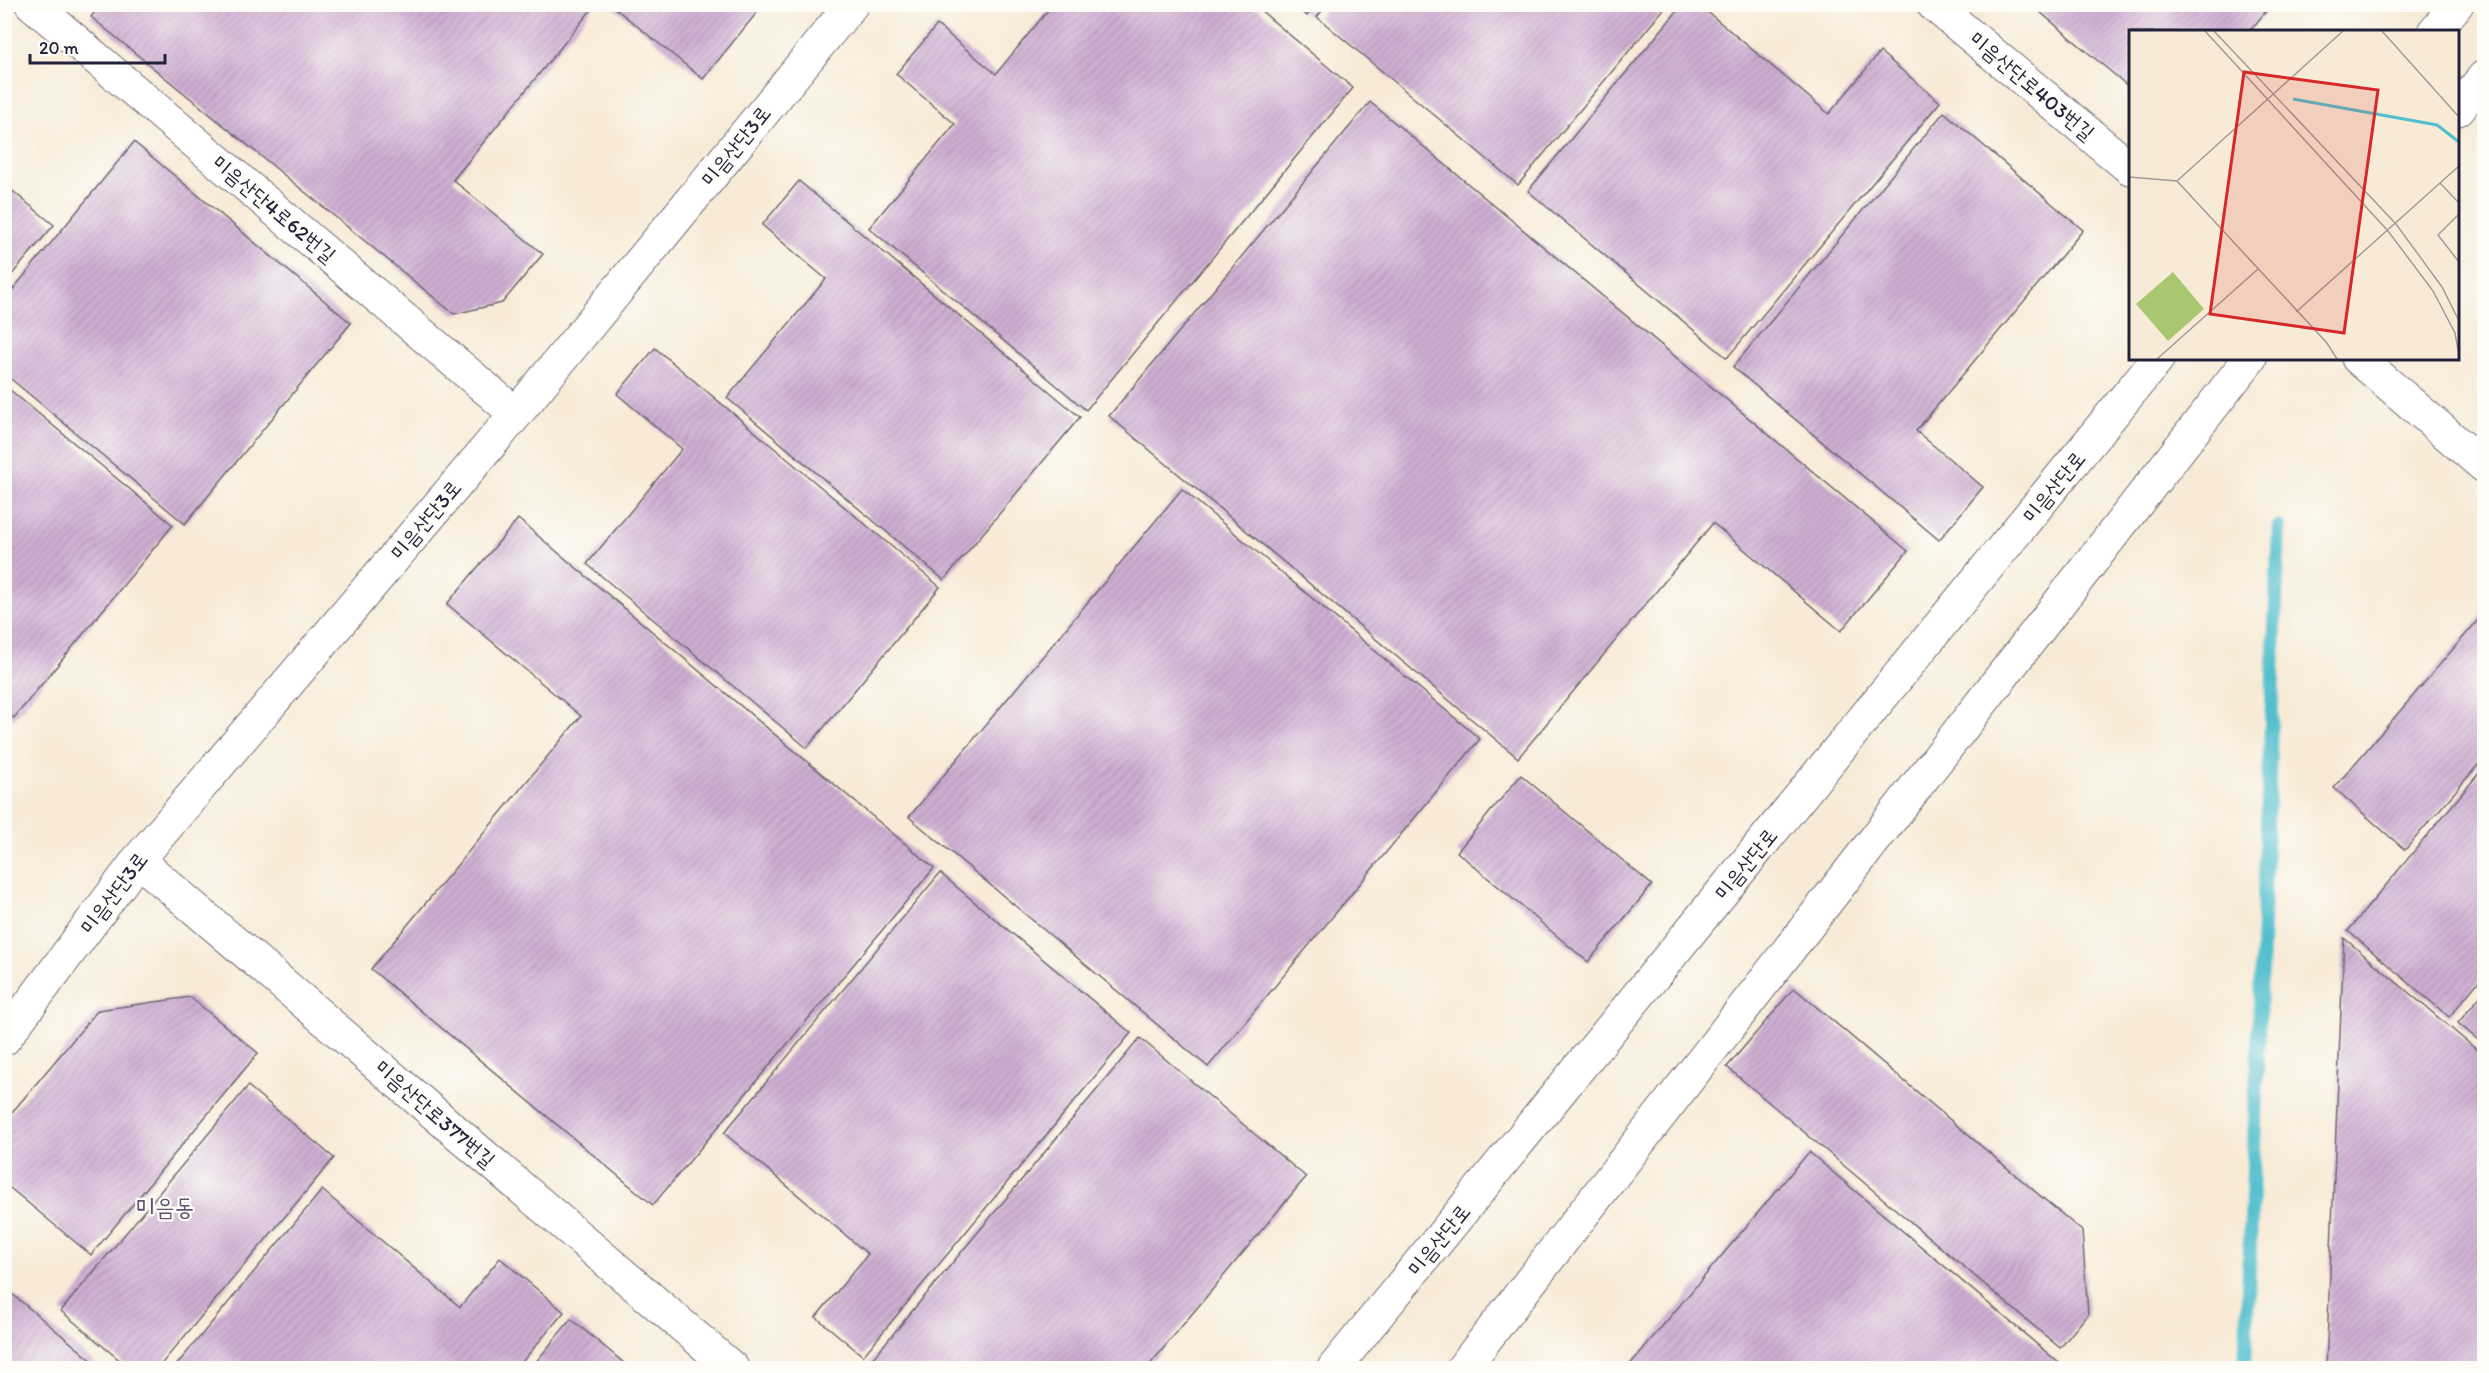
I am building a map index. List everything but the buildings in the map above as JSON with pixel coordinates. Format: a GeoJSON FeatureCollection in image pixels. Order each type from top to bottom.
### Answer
{"type":"FeatureCollection","features":[{"type":"Feature","properties":{"kind":"street","name":"미음산단4로62번길"},"geometry":{"type":"LineString","coordinates":[[32,4],[516,414]]}},
{"type":"Feature","properties":{"kind":"street","name":"미음산단3로"},"geometry":{"type":"LineString","coordinates":[[4,1039],[138,860],[516,414],[852,4]]}},
{"type":"Feature","properties":{"kind":"street","name":"미음산단로403번길"},"geometry":{"type":"LineString","coordinates":[[1933,4],[2129,167]]}},
{"type":"Feature","properties":{"kind":"street"},"geometry":{"type":"LineString","coordinates":[[2436,30],[2457,4]]}},
{"type":"Feature","properties":{"kind":"street"},"geometry":{"type":"LineString","coordinates":[[2459,107],[2484,77]]}},
{"type":"Feature","properties":{"kind":"street","name":"미음산단로"},"geometry":{"type":"LineString","coordinates":[[1334,1368],[2156,360]]}},
{"type":"Feature","properties":{"kind":"street"},"geometry":{"type":"LineString","coordinates":[[1463,1368],[2248,360]]}},
{"type":"Feature","properties":{"kind":"street"},"geometry":{"type":"LineString","coordinates":[[2360,360],[2484,466]]}},
{"type":"Feature","properties":{"kind":"street","name":"미음산단로377번길"},"geometry":{"type":"LineString","coordinates":[[138,860],[732,1368]]}},
{"type":"Feature","properties":{"kind":"waterway"},"geometry":{"type":"LineString","coordinates":[[2245,1368],[2279,527]]}},
{"type":"Feature","properties":{"kind":"district","name":"미음동"},"geometry":{"type":"Point","coordinates":[165,1207]}}]}
